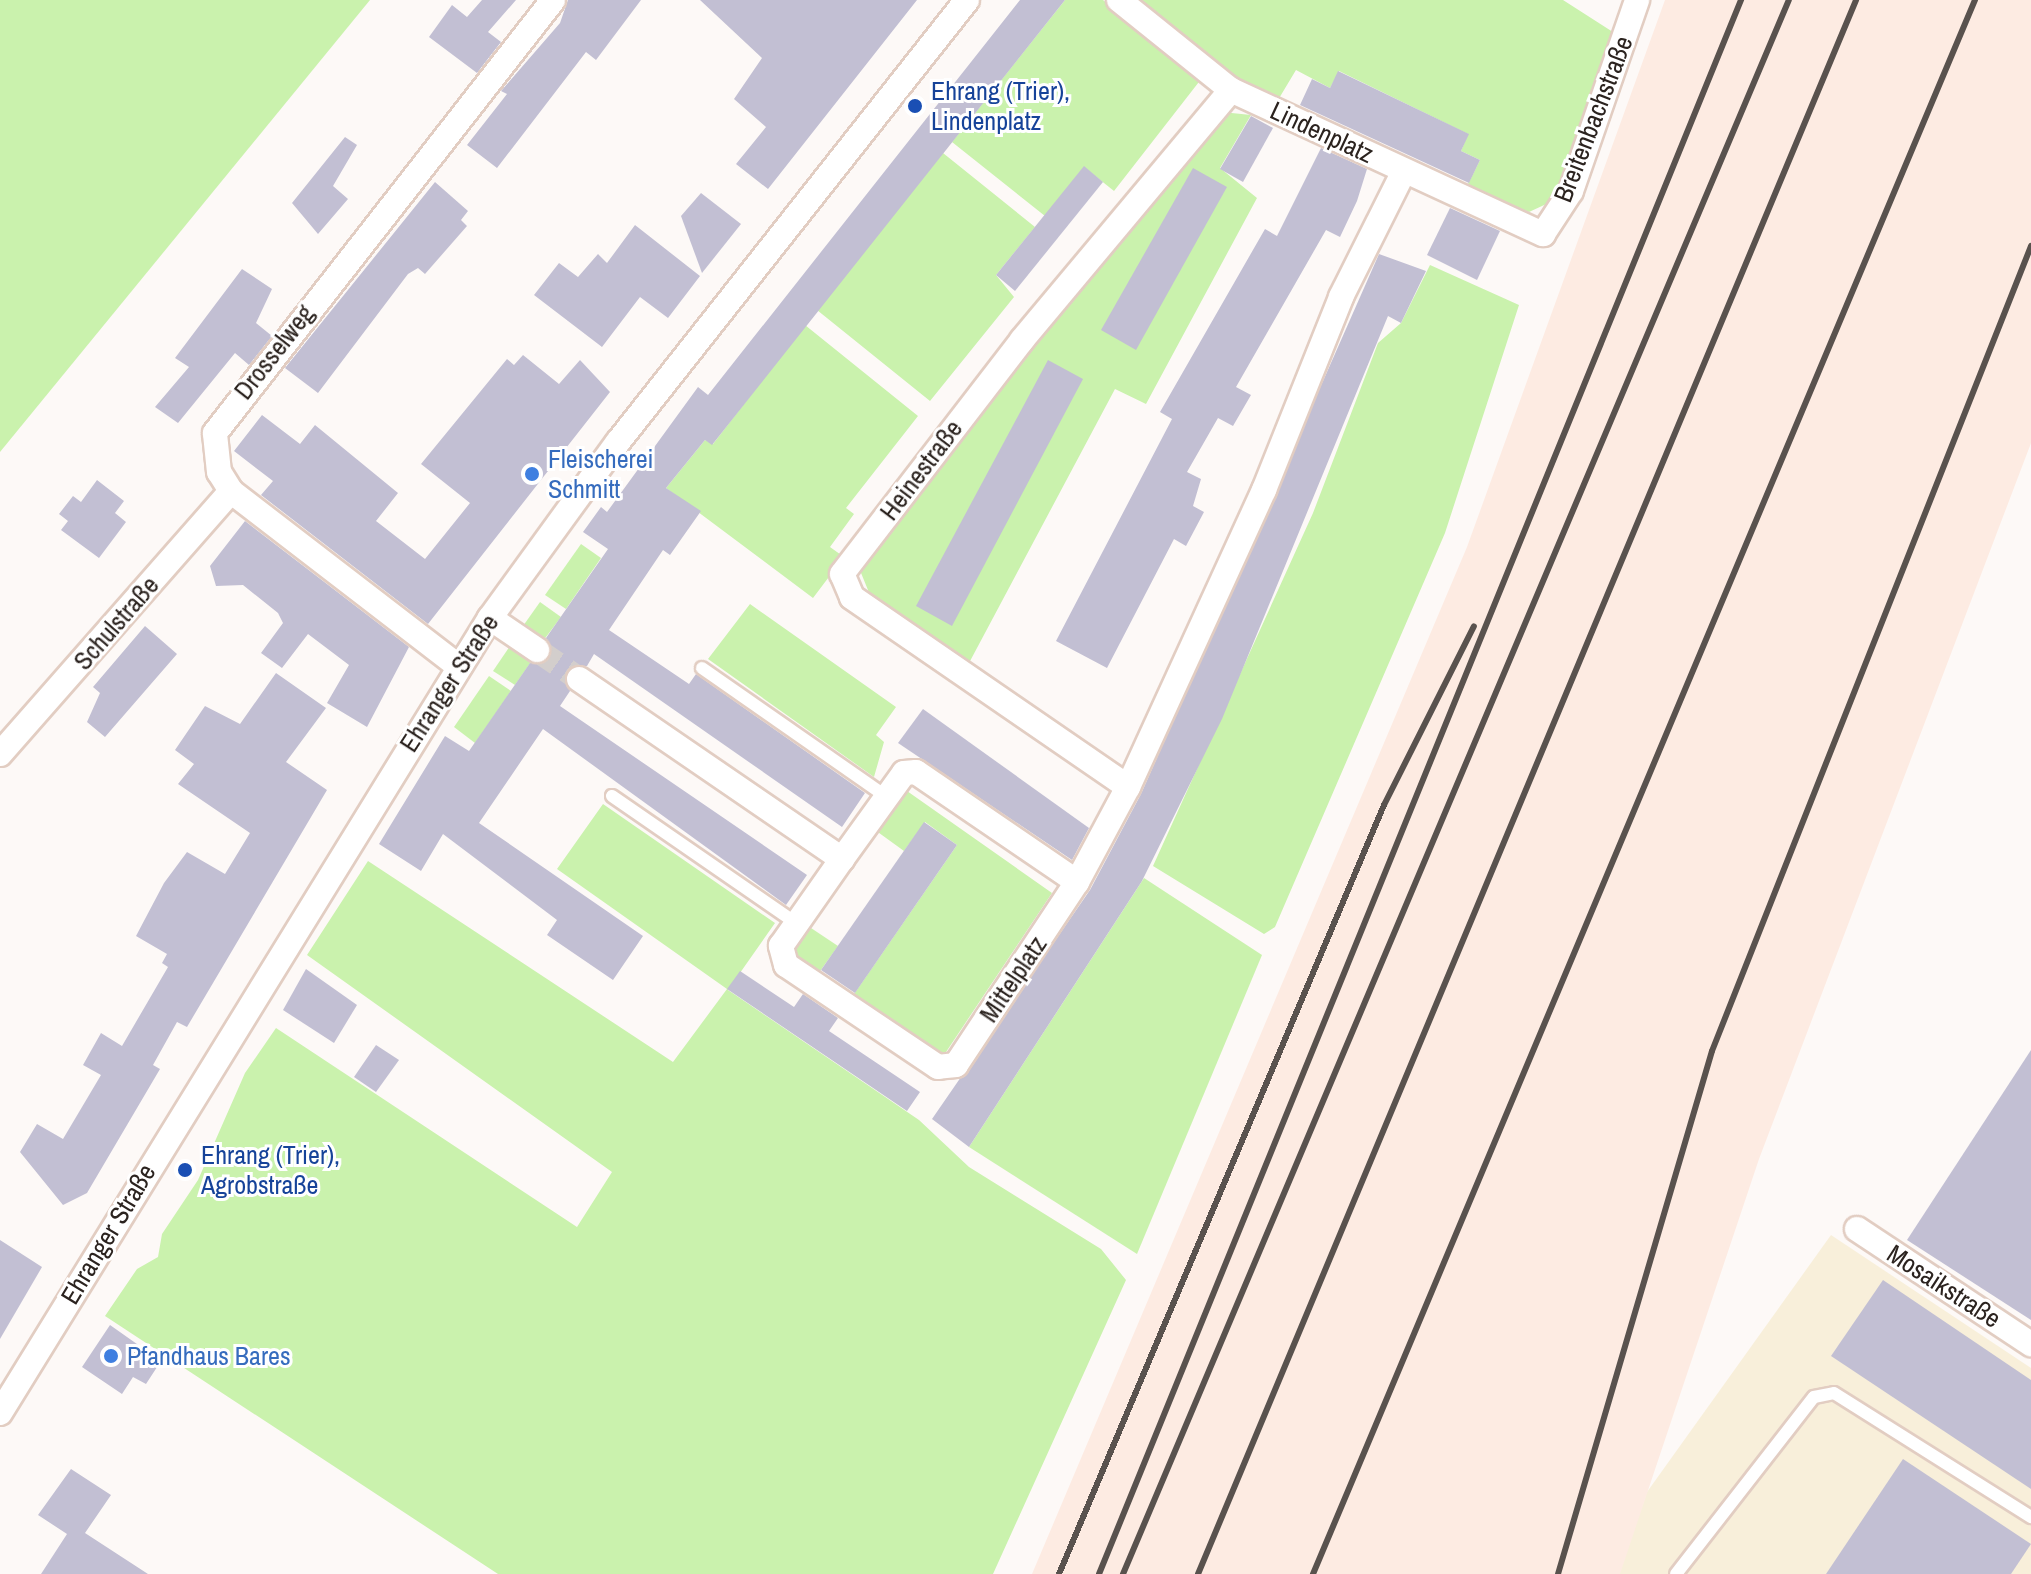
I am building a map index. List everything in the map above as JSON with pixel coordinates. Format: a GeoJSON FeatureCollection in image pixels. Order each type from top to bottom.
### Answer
{"type":"FeatureCollection","features":[{"type":"Feature","properties":{"kind":"street","name":"Drosselweg"},"geometry":{"type":"LineString","coordinates":[[231,491],[219,472],[215,433],[235,401],[553,0]]}},
{"type":"Feature","properties":{"kind":"street","name":"Ehranger Straße"},"geometry":{"type":"LineString","coordinates":[[0,1413],[490,618],[618,442],[967,0]]}},
{"type":"Feature","properties":{"kind":"street","name":"Lindenplatz"},"geometry":{"type":"LineString","coordinates":[[1119,0],[1231,90],[1543,234]]}},
{"type":"Feature","properties":{"kind":"street","name":"Breitenbachstraße"},"geometry":{"type":"LineString","coordinates":[[1543,234],[1571,191],[1637,0]]}},
{"type":"Feature","properties":{"kind":"street","name":"Heinestraße"},"geometry":{"type":"LineString","coordinates":[[1128,787],[852,597],[842,574],[1022,340],[1231,90]]}},
{"type":"Feature","properties":{"kind":"street"},"geometry":{"type":"LineString","coordinates":[[1077,882],[1128,787],[1264,490],[1341,297],[1404,171]]}},
{"type":"Feature","properties":{"kind":"street"},"geometry":{"type":"LineString","coordinates":[[231,491],[458,666]]}},
{"type":"Feature","properties":{"kind":"street","name":"Schulstraße"},"geometry":{"type":"LineString","coordinates":[[0,754],[231,491]]}},
{"type":"Feature","properties":{"kind":"street"},"geometry":{"type":"LineString","coordinates":[[490,618],[537,650]]}},
{"type":"Feature","properties":{"kind":"street"},"geometry":{"type":"LineString","coordinates":[[579,679],[842,859]]}},
{"type":"Feature","properties":{"kind":"street","name":"Mittelplatz"},"geometry":{"type":"LineString","coordinates":[[916,772],[1077,882],[956,1065],[938,1067],[786,965],[781,946],[842,859],[904,773],[916,772]]}},
{"type":"Feature","properties":{"kind":"street","name":"Mosaikstraße"},"geometry":{"type":"LineString","coordinates":[[1857,1229],[2031,1344]]}},
{"type":"Feature","properties":{"kind":"lane"},"geometry":{"type":"LineString","coordinates":[[702,668],[887,797]]}},
{"type":"Feature","properties":{"kind":"lane"},"geometry":{"type":"LineString","coordinates":[[612,796],[796,923]]}},
{"type":"Feature","properties":{"kind":"lane"},"geometry":{"type":"LineString","coordinates":[[1676,1574],[1814,1397],[1834,1393],[2031,1517]]}},
{"type":"Feature","properties":{"kind":"shaded area"},"geometry":{"type":"Polygon","coordinates":[[[1665,0],[2031,0],[2031,443],[1759,1159],[1620,1574],[1032,1574],[1467,547],[1665,0]]]}},
{"type":"Feature","properties":{"kind":"shaded area"},"geometry":{"type":"Polygon","coordinates":[[[1831,1235],[2031,1368],[2031,1574],[1619,1574],[1647,1492],[1831,1235]]]}},
{"type":"Feature","properties":{"kind":"green space"},"geometry":{"type":"Polygon","coordinates":[[[0,0],[370,0],[0,452],[0,0]]]}},
{"type":"Feature","properties":{"kind":"green space"},"geometry":{"type":"Polygon","coordinates":[[[1065,0],[1103,0],[1202,78],[1114,191],[1084,167],[1045,216],[952,142],[1065,0]]]}},
{"type":"Feature","properties":{"kind":"green space"},"geometry":{"type":"Polygon","coordinates":[[[1135,0],[1563,0],[1616,34],[1555,200],[1529,212],[1466,188],[1480,160],[1461,151],[1468,134],[1339,71],[1330,88],[1296,70],[1278,100],[1226,73],[1135,0]]]}},
{"type":"Feature","properties":{"kind":"green space"},"geometry":{"type":"Polygon","coordinates":[[[1222,112],[1251,115],[1220,168],[1257,198],[1146,404],[1115,389],[969,663],[870,595],[859,568],[1222,112]]]}},
{"type":"Feature","properties":{"kind":"green space"},"geometry":{"type":"Polygon","coordinates":[[[943,153],[1035,227],[996,275],[1014,297],[930,401],[817,310],[943,153]]]}},
{"type":"Feature","properties":{"kind":"green space"},"geometry":{"type":"Polygon","coordinates":[[[1430,265],[1519,305],[1445,533],[1275,927],[1264,934],[1153,866],[1313,513],[1378,343],[1401,323],[1430,265]]]}},
{"type":"Feature","properties":{"kind":"green space"},"geometry":{"type":"Polygon","coordinates":[[[805,325],[918,416],[846,508],[854,514],[830,547],[844,557],[813,598],[666,488],[705,440],[713,444],[805,325]]]}},
{"type":"Feature","properties":{"kind":"green space"},"geometry":{"type":"Polygon","coordinates":[[[581,544],[601,558],[566,609],[545,595],[581,544]]]}},
{"type":"Feature","properties":{"kind":"green space"},"geometry":{"type":"Polygon","coordinates":[[[540,602],[561,617],[543,641],[523,626],[540,602]]]}},
{"type":"Feature","properties":{"kind":"green space"},"geometry":{"type":"Polygon","coordinates":[[[750,604],[896,707],[876,735],[884,742],[874,777],[708,659],[750,604]]]}},
{"type":"Feature","properties":{"kind":"green space"},"geometry":{"type":"Polygon","coordinates":[[[510,646],[531,662],[515,685],[493,671],[510,646]]]}},
{"type":"Feature","properties":{"kind":"green space"},"geometry":{"type":"Polygon","coordinates":[[[489,676],[511,691],[475,743],[454,727],[489,676]]]}},
{"type":"Feature","properties":{"kind":"green space"},"geometry":{"type":"Polygon","coordinates":[[[907,791],[1052,893],[944,1055],[800,965],[793,947],[808,926],[838,946],[818,974],[852,997],[957,845],[925,822],[904,851],[875,830],[907,791]]]}},
{"type":"Feature","properties":{"kind":"green space"},"geometry":{"type":"Polygon","coordinates":[[[603,804],[775,923],[728,990],[919,1120],[969,1167],[1101,1249],[1126,1280],[993,1574],[498,1574],[105,1316],[137,1269],[158,1257],[162,1234],[198,1180],[245,1073],[276,1028],[577,1227],[612,1172],[307,955],[368,861],[673,1062],[727,989],[557,869],[603,804]]]}},
{"type":"Feature","properties":{"kind":"green space"},"geometry":{"type":"Polygon","coordinates":[[[1144,878],[1262,955],[1137,1254],[969,1147],[1144,878]]]}},
{"type":"Feature","properties":{"kind":"building"},"geometry":{"type":"Polygon","coordinates":[[[482,0],[516,0],[488,32],[501,42],[477,73],[429,37],[452,5],[467,17],[482,0]]]}},
{"type":"Feature","properties":{"kind":"building"},"geometry":{"type":"Polygon","coordinates":[[[568,0],[641,0],[596,60],[586,52],[497,168],[467,145],[507,94],[501,91],[560,23],[568,0]]]}},
{"type":"Feature","properties":{"kind":"building"},"geometry":{"type":"Polygon","coordinates":[[[700,0],[917,0],[768,189],[736,164],[766,127],[734,99],[762,58],[700,0]]]}},
{"type":"Feature","properties":{"kind":"building"},"geometry":{"type":"Polygon","coordinates":[[[1020,0],[1065,0],[712,445],[705,440],[666,488],[701,511],[670,555],[663,550],[609,630],[689,684],[696,674],[865,793],[842,827],[594,654],[587,666],[566,671],[570,691],[560,706],[807,875],[786,905],[543,729],[479,823],[643,936],[613,980],[547,935],[557,920],[443,834],[421,871],[379,844],[445,736],[469,751],[530,663],[550,658],[546,638],[608,549],[583,532],[601,507],[607,512],[698,387],[708,395],[1020,0]]]}},
{"type":"Feature","properties":{"kind":"building"},"geometry":{"type":"Polygon","coordinates":[[[1338,71],[1469,134],[1461,151],[1480,160],[1469,183],[1300,105],[1312,79],[1330,88],[1338,71]]]}},
{"type":"Feature","properties":{"kind":"building"},"geometry":{"type":"Polygon","coordinates":[[[1251,116],[1273,128],[1243,182],[1220,169],[1251,116]]]}},
{"type":"Feature","properties":{"kind":"building"},"geometry":{"type":"Polygon","coordinates":[[[345,137],[357,145],[333,186],[348,199],[318,234],[292,203],[345,137]]]}},
{"type":"Feature","properties":{"kind":"building"},"geometry":{"type":"Polygon","coordinates":[[[1321,148],[1367,169],[1357,201],[1340,237],[1326,230],[1236,387],[1251,395],[1233,426],[1218,418],[1187,472],[1201,479],[1193,506],[1204,512],[1186,546],[1174,539],[1107,668],[1056,641],[1172,419],[1160,412],[1265,229],[1277,236],[1321,148]]]}},
{"type":"Feature","properties":{"kind":"building"},"geometry":{"type":"Polygon","coordinates":[[[1084,166],[1103,182],[1015,291],[996,275],[1084,166]]]}},
{"type":"Feature","properties":{"kind":"building"},"geometry":{"type":"Polygon","coordinates":[[[1193,168],[1227,187],[1136,350],[1101,330],[1193,168]]]}},
{"type":"Feature","properties":{"kind":"building"},"geometry":{"type":"Polygon","coordinates":[[[435,182],[468,211],[461,220],[467,226],[425,274],[418,268],[408,274],[318,393],[285,368],[435,182]]]}},
{"type":"Feature","properties":{"kind":"building"},"geometry":{"type":"Polygon","coordinates":[[[701,193],[741,224],[702,273],[681,216],[701,193]]]}},
{"type":"Feature","properties":{"kind":"building"},"geometry":{"type":"Polygon","coordinates":[[[1450,208],[1500,231],[1477,280],[1427,255],[1450,208]]]}},
{"type":"Feature","properties":{"kind":"building"},"geometry":{"type":"Polygon","coordinates":[[[635,225],[700,276],[668,318],[640,297],[602,347],[534,295],[559,263],[578,277],[598,254],[607,263],[635,225]]]}},
{"type":"Feature","properties":{"kind":"building"},"geometry":{"type":"Polygon","coordinates":[[[1379,254],[1426,271],[1401,323],[1388,316],[1222,719],[1142,881],[969,1147],[932,1119],[1090,890],[1141,794],[1379,254]]]}},
{"type":"Feature","properties":{"kind":"building"},"geometry":{"type":"Polygon","coordinates":[[[242,269],[272,289],[256,323],[272,336],[249,365],[235,353],[178,423],[155,407],[189,367],[175,358],[242,269]]]}},
{"type":"Feature","properties":{"kind":"building"},"geometry":{"type":"Polygon","coordinates":[[[523,355],[559,384],[580,360],[610,392],[428,624],[261,495],[273,481],[234,451],[262,415],[300,444],[315,425],[398,493],[376,521],[425,559],[470,503],[421,464],[507,359],[514,365],[523,355]]]}},
{"type":"Feature","properties":{"kind":"building"},"geometry":{"type":"Polygon","coordinates":[[[1048,360],[1083,379],[952,626],[916,606],[1048,360]]]}},
{"type":"Feature","properties":{"kind":"building"},"geometry":{"type":"Polygon","coordinates":[[[97,480],[124,501],[115,513],[126,522],[99,558],[61,530],[68,521],[59,514],[73,496],[81,502],[97,480]]]}},
{"type":"Feature","properties":{"kind":"building"},"geometry":{"type":"Polygon","coordinates":[[[245,521],[409,647],[367,727],[327,703],[349,665],[308,634],[282,668],[261,653],[283,623],[278,613],[243,585],[216,586],[210,566],[245,521]]]}},
{"type":"Feature","properties":{"kind":"building"},"geometry":{"type":"Polygon","coordinates":[[[145,626],[177,654],[105,737],[87,722],[100,693],[93,687],[145,626]]]}},
{"type":"Feature","properties":{"kind":"building"},"geometry":{"type":"Polygon","coordinates":[[[276,673],[326,708],[286,762],[327,790],[187,1027],[177,1022],[153,1065],[160,1069],[87,1193],[63,1205],[20,1152],[37,1124],[63,1139],[101,1075],[83,1065],[101,1033],[122,1046],[168,967],[162,963],[167,954],[136,936],[164,883],[187,852],[225,874],[250,833],[178,784],[194,764],[175,750],[205,706],[240,724],[276,673]]]}},
{"type":"Feature","properties":{"kind":"building"},"geometry":{"type":"Polygon","coordinates":[[[923,709],[1089,828],[1072,860],[898,743],[923,709]]]}},
{"type":"Feature","properties":{"kind":"building"},"geometry":{"type":"Polygon","coordinates":[[[924,822],[957,845],[855,993],[821,970],[924,822]]]}},
{"type":"Feature","properties":{"kind":"building"},"geometry":{"type":"Polygon","coordinates":[[[306,969],[357,1005],[334,1043],[283,1010],[306,969]]]}},
{"type":"Feature","properties":{"kind":"building"},"geometry":{"type":"Polygon","coordinates":[[[740,971],[794,1007],[803,994],[838,1018],[829,1031],[920,1092],[907,1111],[727,989],[740,971]]]}},
{"type":"Feature","properties":{"kind":"building"},"geometry":{"type":"Polygon","coordinates":[[[376,1045],[399,1060],[376,1092],[354,1077],[376,1045]]]}},
{"type":"Feature","properties":{"kind":"building"},"geometry":{"type":"Polygon","coordinates":[[[2031,1050],[2031,1320],[1907,1240],[2031,1050]]]}},
{"type":"Feature","properties":{"kind":"building"},"geometry":{"type":"Polygon","coordinates":[[[0,1240],[42,1267],[0,1339],[0,1240]]]}},
{"type":"Feature","properties":{"kind":"building"},"geometry":{"type":"Polygon","coordinates":[[[1883,1280],[2031,1380],[2031,1489],[1831,1356],[1883,1280]]]}},
{"type":"Feature","properties":{"kind":"building"},"geometry":{"type":"Polygon","coordinates":[[[110,1325],[161,1361],[146,1384],[133,1377],[122,1394],[82,1367],[110,1325]]]}},
{"type":"Feature","properties":{"kind":"building"},"geometry":{"type":"Polygon","coordinates":[[[1903,1459],[2031,1544],[2011,1574],[1826,1574],[1903,1459]]]}},
{"type":"Feature","properties":{"kind":"building"},"geometry":{"type":"Polygon","coordinates":[[[71,1469],[111,1495],[85,1533],[148,1574],[41,1574],[67,1534],[38,1515],[71,1469]]]}},
{"type":"Feature","properties":{"kind":"tunnel"},"geometry":{"type":"LineString","coordinates":[[537,650],[579,679]]}},
{"type":"Feature","properties":{"kind":"railway"},"geometry":{"type":"LineString","coordinates":[[1099,1574],[1741,0]]}},
{"type":"Feature","properties":{"kind":"railway"},"geometry":{"type":"LineString","coordinates":[[1123,1574],[1789,0]]}},
{"type":"Feature","properties":{"kind":"railway"},"geometry":{"type":"LineString","coordinates":[[1198,1574],[1856,0]]}},
{"type":"Feature","properties":{"kind":"railway"},"geometry":{"type":"LineString","coordinates":[[1313,1574],[1975,0]]}},
{"type":"Feature","properties":{"kind":"railway"},"geometry":{"type":"LineString","coordinates":[[1558,1574],[1712,1051],[2031,246]]}},
{"type":"Feature","properties":{"kind":"railway"},"geometry":{"type":"LineString","coordinates":[[1059,1574],[1384,805],[1474,626]]}},
{"type":"Feature","properties":{"kind":"place","name":"Ehrang (Trier), Lindenplatz"},"geometry":{"type":"Point","coordinates":[915,106]}},
{"type":"Feature","properties":{"kind":"place","name":"Fleischerei Schmitt"},"geometry":{"type":"Point","coordinates":[532,474]}},
{"type":"Feature","properties":{"kind":"place","name":"Ehrang (Trier), Agrobstraße"},"geometry":{"type":"Point","coordinates":[185,1170]}},
{"type":"Feature","properties":{"kind":"place","name":"Pfandhaus Bares"},"geometry":{"type":"Point","coordinates":[111,1356]}}]}
